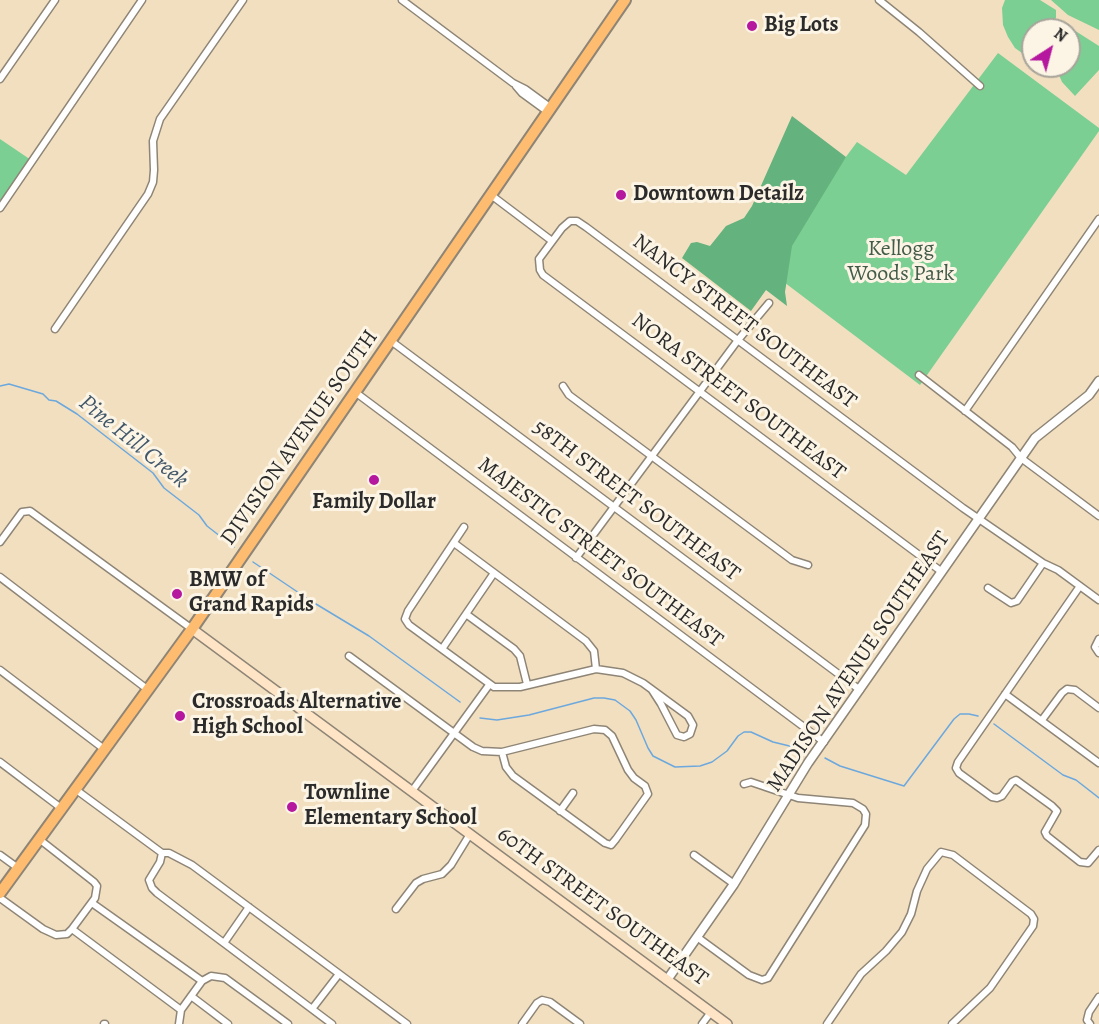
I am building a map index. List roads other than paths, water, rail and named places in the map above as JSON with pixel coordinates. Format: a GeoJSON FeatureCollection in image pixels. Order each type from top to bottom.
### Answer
{"type":"FeatureCollection","features":[{"type":"Feature","properties":{"kind":"main road","name":"DIVISION AVENUE SOUTH"},"geometry":{"type":"LineString","coordinates":[[0,893],[192,629],[625,0]]}},
{"type":"Feature","properties":{"kind":"main road","name":"60TH STREET SOUTHEAST"},"geometry":{"type":"LineString","coordinates":[[192,629],[667,980],[714,1018],[727,1024]]}},
{"type":"Feature","properties":{"kind":"street"},"geometry":{"type":"LineString","coordinates":[[0,79],[55,0]]}},
{"type":"Feature","properties":{"kind":"street"},"geometry":{"type":"LineString","coordinates":[[0,208],[142,0]]}},
{"type":"Feature","properties":{"kind":"street"},"geometry":{"type":"LineString","coordinates":[[55,329],[148,194],[153,182],[153,141],[160,119],[243,0]]}},
{"type":"Feature","properties":{"kind":"street"},"geometry":{"type":"LineString","coordinates":[[402,0],[513,83],[525,89],[549,110]]}},
{"type":"Feature","properties":{"kind":"street"},"geometry":{"type":"LineString","coordinates":[[879,0],[980,86]]}},
{"type":"Feature","properties":{"kind":"street"},"geometry":{"type":"LineString","coordinates":[[491,195],[552,241]]}},
{"type":"Feature","properties":{"kind":"street"},"geometry":{"type":"LineString","coordinates":[[965,411],[1099,219]]}},
{"type":"Feature","properties":{"kind":"street","name":"NANCY STREET SOUTHEAST"},"geometry":{"type":"LineString","coordinates":[[552,241],[570,221],[577,221],[979,518],[1099,600]]}},
{"type":"Feature","properties":{"kind":"street","name":"NORA STREET SOUTHEAST"},"geometry":{"type":"LineString","coordinates":[[552,241],[538,259],[543,275],[942,572]]}},
{"type":"Feature","properties":{"kind":"street"},"geometry":{"type":"LineString","coordinates":[[576,558],[738,340],[769,303]]}},
{"type":"Feature","properties":{"kind":"street","name":"58TH STREET SOUTHEAST"},"geometry":{"type":"LineString","coordinates":[[391,341],[860,690]]}},
{"type":"Feature","properties":{"kind":"street"},"geometry":{"type":"LineString","coordinates":[[920,375],[1012,447],[1021,458],[1099,516]]}},
{"type":"Feature","properties":{"kind":"street","name":"MADISON AVENUE SOUTHEAST"},"geometry":{"type":"LineString","coordinates":[[667,980],[734,884],[824,742],[1035,438],[1082,401],[1099,381]]}},
{"type":"Feature","properties":{"kind":"street"},"geometry":{"type":"LineString","coordinates":[[563,386],[569,395],[792,560],[808,565]]}},
{"type":"Feature","properties":{"kind":"street","name":"MAJESTIC STREET SOUTHEAST"},"geometry":{"type":"LineString","coordinates":[[355,392],[824,742]]}},
{"type":"Feature","properties":{"kind":"street"},"geometry":{"type":"LineString","coordinates":[[0,542],[22,512],[30,511],[192,629]]}},
{"type":"Feature","properties":{"kind":"street"},"geometry":{"type":"LineString","coordinates":[[464,527],[408,611],[405,619],[409,625],[494,687],[510,688],[596,669],[623,673],[652,690],[688,716],[693,725],[690,734],[684,737],[677,735],[652,690]]}},
{"type":"Feature","properties":{"kind":"street"},"geometry":{"type":"LineString","coordinates":[[454,543],[586,641],[594,651],[596,669]]}},
{"type":"Feature","properties":{"kind":"street"},"geometry":{"type":"LineString","coordinates":[[988,588],[1011,603],[1017,601],[1043,563]]}},
{"type":"Feature","properties":{"kind":"street"},"geometry":{"type":"LineString","coordinates":[[442,649],[494,573]]}},
{"type":"Feature","properties":{"kind":"street"},"geometry":{"type":"LineString","coordinates":[[0,577],[147,689]]}},
{"type":"Feature","properties":{"kind":"street"},"geometry":{"type":"LineString","coordinates":[[1080,586],[956,768],[959,773],[992,797],[1002,796],[1016,780],[1025,785],[1057,811],[1045,832],[1047,837],[1074,858],[1086,864],[1099,850]]}},
{"type":"Feature","properties":{"kind":"street"},"geometry":{"type":"LineString","coordinates":[[466,614],[514,649],[520,656],[527,684]]}},
{"type":"Feature","properties":{"kind":"street"},"geometry":{"type":"LineString","coordinates":[[1099,639],[1095,647],[1099,654]]}},
{"type":"Feature","properties":{"kind":"street"},"geometry":{"type":"LineString","coordinates":[[349,656],[482,751],[502,752],[594,729],[605,730],[612,736],[628,770],[648,794],[643,804],[611,845],[605,843],[513,776],[506,767],[502,752]]}},
{"type":"Feature","properties":{"kind":"street"},"geometry":{"type":"LineString","coordinates":[[0,670],[104,748]]}},
{"type":"Feature","properties":{"kind":"street"},"geometry":{"type":"LineString","coordinates":[[412,791],[489,685]]}},
{"type":"Feature","properties":{"kind":"street"},"geometry":{"type":"LineString","coordinates":[[1042,720],[1067,689],[1075,690],[1099,708]]}},
{"type":"Feature","properties":{"kind":"street"},"geometry":{"type":"LineString","coordinates":[[1005,694],[1099,763]]}},
{"type":"Feature","properties":{"kind":"street"},"geometry":{"type":"LineString","coordinates":[[0,762],[61,808]]}},
{"type":"Feature","properties":{"kind":"street"},"geometry":{"type":"LineString","coordinates":[[697,937],[748,975],[762,981],[768,978],[865,825],[866,814],[858,805],[846,801],[811,800],[751,782],[744,784]]}},
{"type":"Feature","properties":{"kind":"street"},"geometry":{"type":"LineString","coordinates":[[75,789],[162,853],[180,857],[407,1024]]}},
{"type":"Feature","properties":{"kind":"street"},"geometry":{"type":"LineString","coordinates":[[560,811],[573,793]]}},
{"type":"Feature","properties":{"kind":"street"},"geometry":{"type":"LineString","coordinates":[[396,909],[416,883],[441,874],[451,865],[470,834]]}},
{"type":"Feature","properties":{"kind":"street"},"geometry":{"type":"LineString","coordinates":[[0,898],[51,934],[67,934],[92,903],[97,894],[97,886],[94,882],[39,839]]}},
{"type":"Feature","properties":{"kind":"street"},"geometry":{"type":"LineString","coordinates":[[827,1024],[861,974],[886,951],[902,932],[927,869],[941,852],[953,855],[1031,914],[1034,919],[1033,926],[990,988],[952,1024]]}},
{"type":"Feature","properties":{"kind":"street"},"geometry":{"type":"LineString","coordinates":[[162,853],[160,862],[149,880],[152,888],[332,1024]]}},
{"type":"Feature","properties":{"kind":"street"},"geometry":{"type":"LineString","coordinates":[[0,855],[18,868]]}},
{"type":"Feature","properties":{"kind":"street"},"geometry":{"type":"LineString","coordinates":[[694,855],[734,884]]}},
{"type":"Feature","properties":{"kind":"street"},"geometry":{"type":"LineString","coordinates":[[92,903],[202,981]]}},
{"type":"Feature","properties":{"kind":"street"},"geometry":{"type":"LineString","coordinates":[[224,943],[249,907]]}},
{"type":"Feature","properties":{"kind":"street"},"geometry":{"type":"LineString","coordinates":[[72,929],[181,1010]]}},
{"type":"Feature","properties":{"kind":"street"},"geometry":{"type":"LineString","coordinates":[[312,1009],[339,974]]}},
{"type":"Feature","properties":{"kind":"street"},"geometry":{"type":"LineString","coordinates":[[179,1024],[181,1010],[190,996],[202,981],[211,976],[225,978],[288,1024]]}},
{"type":"Feature","properties":{"kind":"street"},"geometry":{"type":"LineString","coordinates":[[190,996],[228,1024]]}},
{"type":"Feature","properties":{"kind":"street"},"geometry":{"type":"LineString","coordinates":[[1090,1024],[1087,1020],[1089,1012],[1099,997]]}},
{"type":"Feature","properties":{"kind":"street"},"geometry":{"type":"LineString","coordinates":[[522,1024],[537,1003],[542,1000],[550,1002],[580,1024]]}},
{"type":"Feature","properties":{"kind":"street"},"geometry":{"type":"LineString","coordinates":[[702,1024],[714,1018]]}},
{"type":"Feature","properties":{"kind":"waterway","name":"Pine Hill Creek"},"geometry":{"type":"LineString","coordinates":[[0,386],[9,384],[43,394],[49,400],[56,401],[77,414],[153,473],[164,488],[199,515],[207,526],[234,547]]}},
{"type":"Feature","properties":{"kind":"waterway","name":"Pine Hill Creek"},"geometry":{"type":"LineString","coordinates":[[253,562],[369,636],[460,702]]}},
{"type":"Feature","properties":{"kind":"waterway","name":"Pine Hill Creek"},"geometry":{"type":"LineString","coordinates":[[480,718],[497,720],[529,715],[594,698],[604,698],[615,700],[630,711],[653,756],[675,767],[700,766],[712,762],[727,751],[738,736],[744,732],[751,732],[773,742],[806,750]]}},
{"type":"Feature","properties":{"kind":"waterway"},"geometry":{"type":"LineString","coordinates":[[825,758],[840,766],[904,786],[954,719],[960,714],[978,716]]}},
{"type":"Feature","properties":{"kind":"waterway"},"geometry":{"type":"LineString","coordinates":[[994,724],[1063,775],[1076,780],[1099,798]]}},
{"type":"Feature","properties":{"kind":"place","name":"Big Lots"},"geometry":{"type":"Point","coordinates":[752,26]}},
{"type":"Feature","properties":{"kind":"place","name":"Downtown Detailz"},"geometry":{"type":"Point","coordinates":[621,195]}},
{"type":"Feature","properties":{"kind":"place","name":"Family Dollar"},"geometry":{"type":"Point","coordinates":[374,480]}},
{"type":"Feature","properties":{"kind":"place","name":"BMW of Grand Rapids"},"geometry":{"type":"Point","coordinates":[177,594]}},
{"type":"Feature","properties":{"kind":"place","name":"Crossroads Alternative High School"},"geometry":{"type":"Point","coordinates":[180,716]}},
{"type":"Feature","properties":{"kind":"place","name":"Townline Elementary School"},"geometry":{"type":"Point","coordinates":[292,807]}},
{"type":"Feature","properties":{"kind":"park label","name":"Kellogg Woods Park"},"geometry":{"type":"Point","coordinates":[901,262]}}]}
